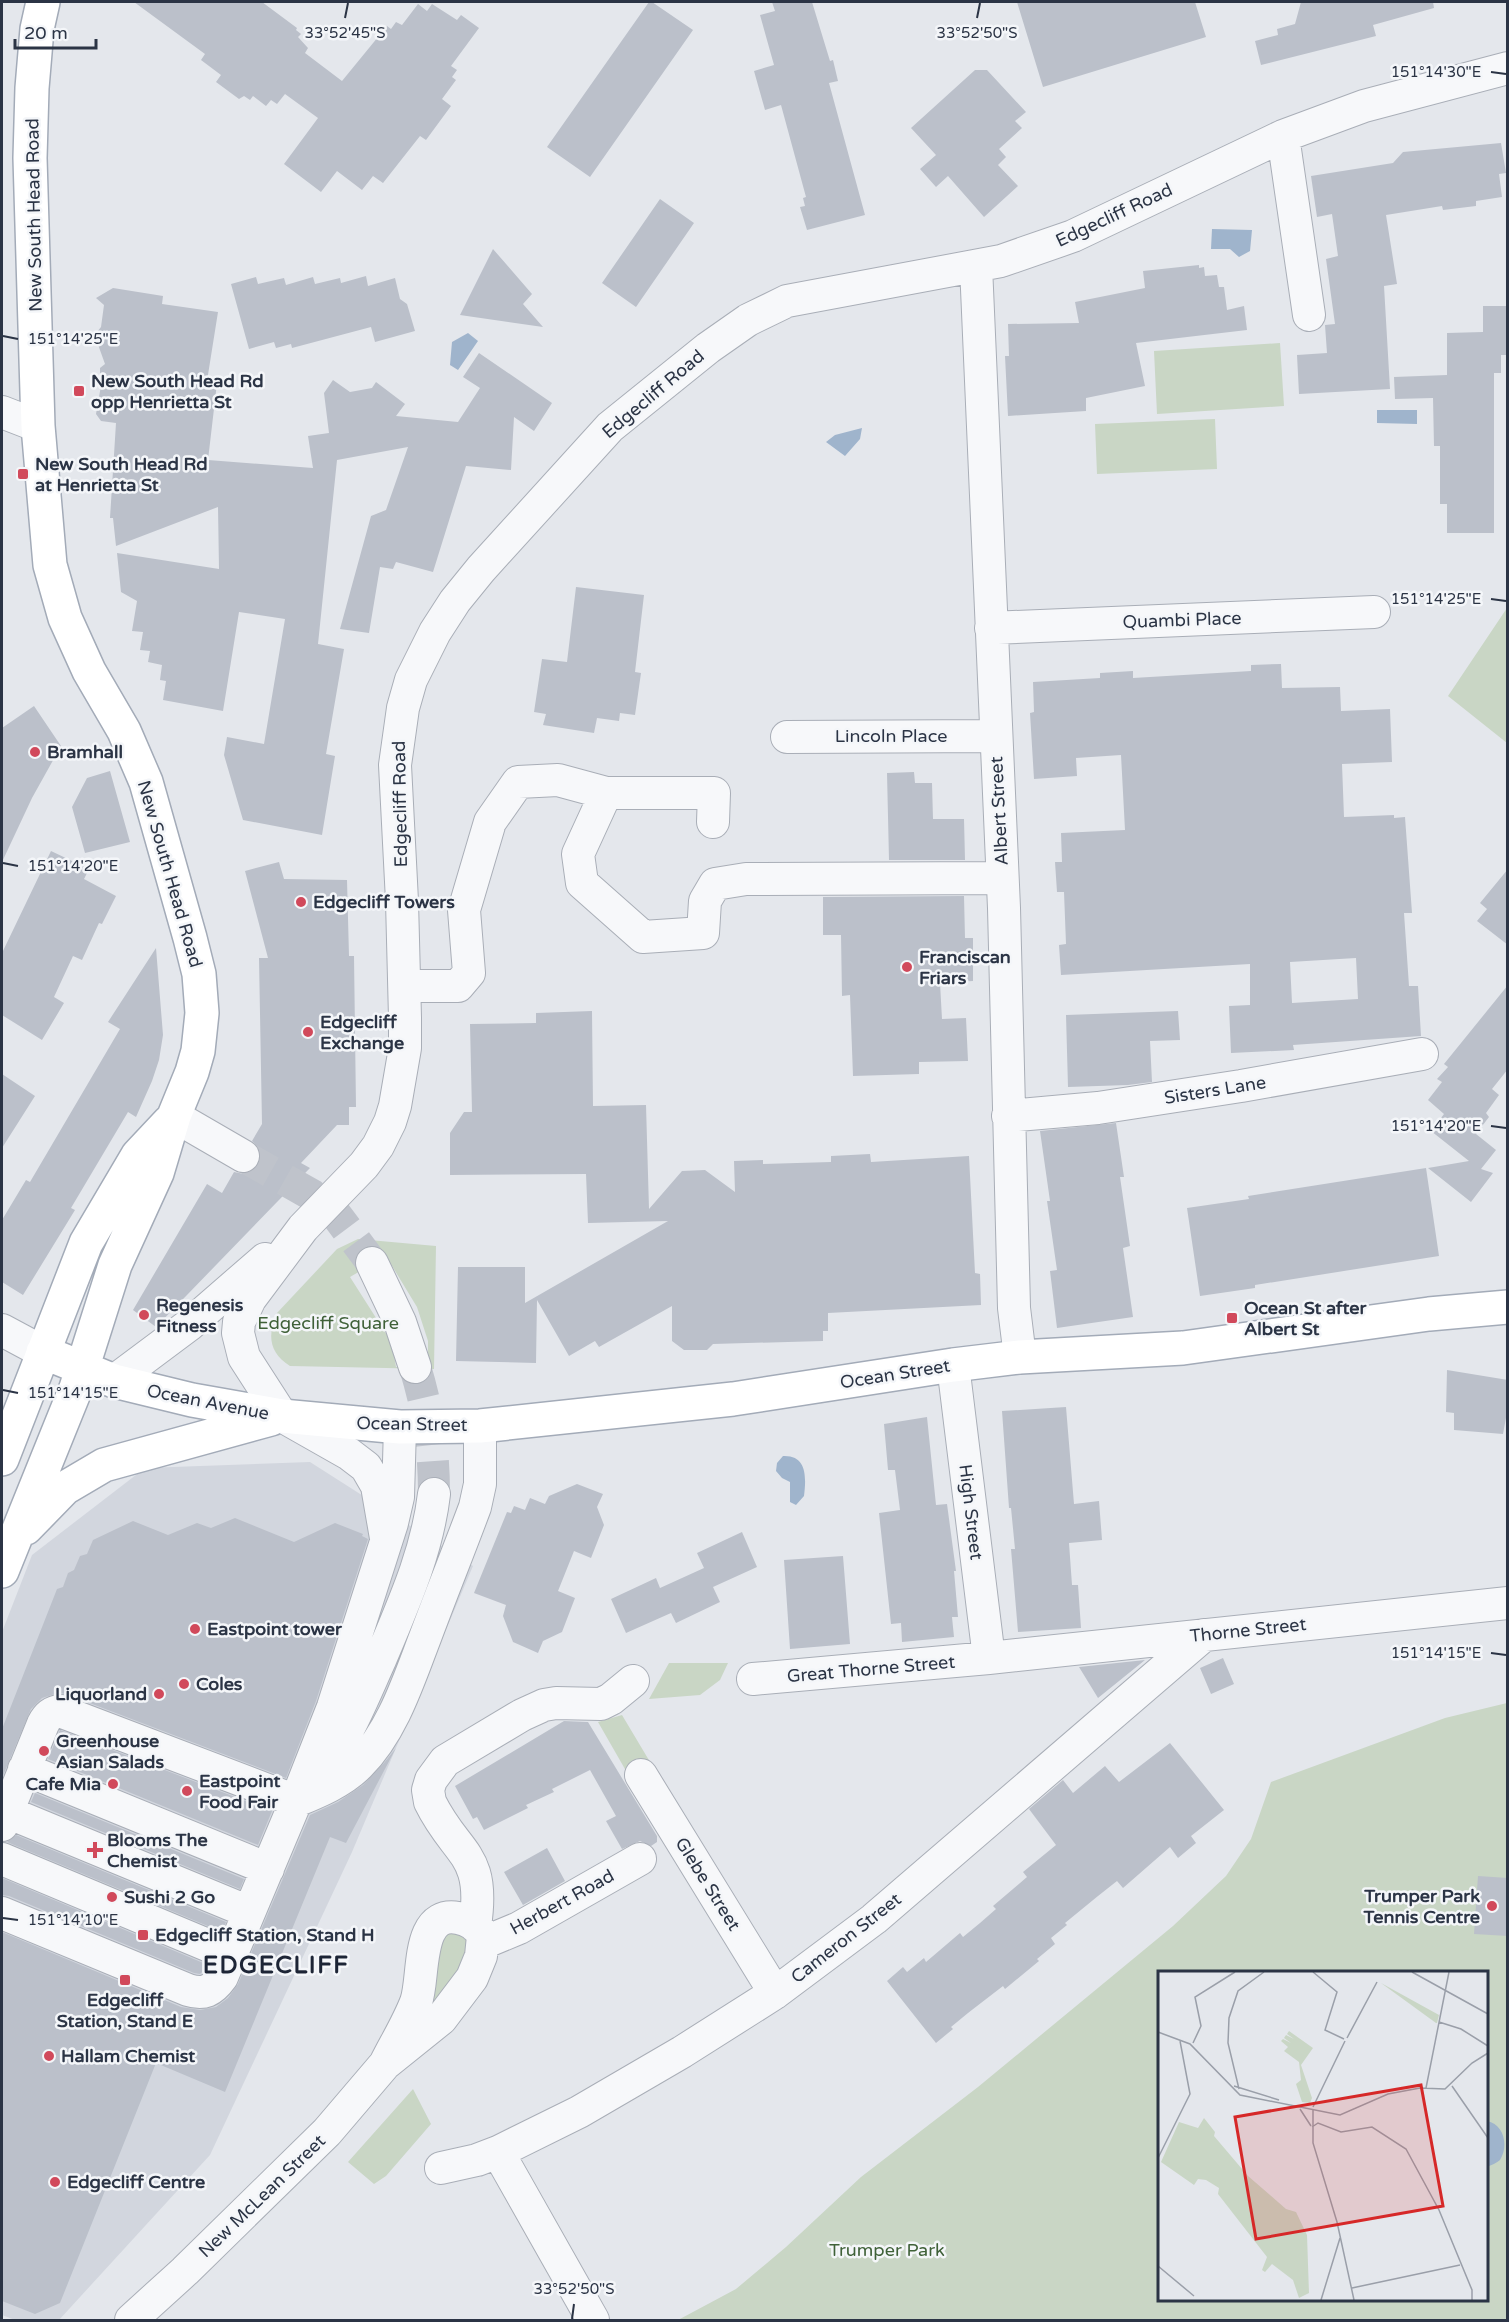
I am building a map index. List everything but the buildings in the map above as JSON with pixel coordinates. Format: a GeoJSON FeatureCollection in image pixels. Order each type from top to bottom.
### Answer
{"type":"FeatureCollection","features":[{"type":"Feature","properties":{"kind":"main road","name":"New South Head Road"},"geometry":{"type":"LineString","coordinates":[[7,1557],[82,1369],[115,1265],[157,1173],[174,1116],[198,1052],[202,1013],[199,974],[146,782],[124,731],[88,671],[65,618],[50,565],[38,426],[30,158],[32,88],[43,2]]}},
{"type":"Feature","properties":{"kind":"main road","name":"New South Head Road"},"geometry":{"type":"LineString","coordinates":[[2,1459],[86,1243],[138,1155],[174,1116]]}},
{"type":"Feature","properties":{"kind":"main road","name":"Ocean Street"},"geometry":{"type":"LineString","coordinates":[[282,1416],[400,1427],[480,1425],[733,1398],[1020,1357],[1184,1348],[1429,1314],[1508,1307]]}},
{"type":"Feature","properties":{"kind":"main road","name":"Ocean Avenue"},"geometry":{"type":"LineString","coordinates":[[44,1352],[114,1381],[159,1393],[282,1416]]}},
{"type":"Feature","properties":{"kind":"main road"},"geometry":{"type":"LineString","coordinates":[[7,1557],[64,1488],[98,1467],[133,1455],[282,1416]]}},
{"type":"Feature","properties":{"kind":"street","name":"Edgecliff Road"},"geometry":{"type":"LineString","coordinates":[[114,1381],[189,1325],[239,1280],[303,1228],[364,1165],[378,1146],[390,1122],[405,1048],[405,986],[395,765],[403,708],[411,680],[430,640],[455,601],[481,569],[610,427],[708,348],[748,320],[787,301],[1001,261],[1073,236],[1283,136],[1364,106],[1508,68]]}},
{"type":"Feature","properties":{"kind":"street"},"geometry":{"type":"LineString","coordinates":[[1283,136],[1309,315]]}},
{"type":"Feature","properties":{"kind":"street","name":"Albert Street"},"geometry":{"type":"LineString","coordinates":[[976,266],[1002,878],[1014,1308],[1020,1357]]}},
{"type":"Feature","properties":{"kind":"street"},"geometry":{"type":"LineString","coordinates":[[2,412],[38,426]]}},
{"type":"Feature","properties":{"kind":"street","name":"Quambi Place"},"geometry":{"type":"LineString","coordinates":[[991,628],[1374,612]]}},
{"type":"Feature","properties":{"kind":"street","name":"Lincoln Place"},"geometry":{"type":"LineString","coordinates":[[787,737],[996,736]]}},
{"type":"Feature","properties":{"kind":"street"},"geometry":{"type":"LineString","coordinates":[[405,986],[458,986],[469,973],[464,910],[490,822],[518,782],[558,780],[606,793],[714,793],[713,822]]}},
{"type":"Feature","properties":{"kind":"street"},"geometry":{"type":"LineString","coordinates":[[606,793],[578,854],[582,883],[643,937],[704,933],[705,901],[715,884],[746,879],[1002,878]]}},
{"type":"Feature","properties":{"kind":"street","name":"Sisters Lane"},"geometry":{"type":"LineString","coordinates":[[1008,1116],[1098,1108],[1241,1086],[1422,1054]]}},
{"type":"Feature","properties":{"kind":"street"},"geometry":{"type":"LineString","coordinates":[[174,1116],[243,1156]]}},
{"type":"Feature","properties":{"kind":"street","name":"Edgecliff Road"},"geometry":{"type":"LineString","coordinates":[[282,1416],[244,1357],[238,1333],[239,1322],[250,1299],[303,1228]]}},
{"type":"Feature","properties":{"kind":"street"},"geometry":{"type":"LineString","coordinates":[[372,1263],[400,1322],[415,1367]]}},
{"type":"Feature","properties":{"kind":"street","name":"Ocean Avenue"},"geometry":{"type":"LineString","coordinates":[[2,1330],[44,1352]]}},
{"type":"Feature","properties":{"kind":"street","name":"High Street"},"geometry":{"type":"LineString","coordinates":[[953,1365],[989,1658]]}},
{"type":"Feature","properties":{"kind":"street"},"geometry":{"type":"LineString","coordinates":[[282,1416],[350,1454],[366,1467],[378,1486],[386,1539]]}},
{"type":"Feature","properties":{"kind":"street"},"geometry":{"type":"LineString","coordinates":[[249,1912],[4,1819],[42,1724],[53,1712],[60,1711],[296,1802],[330,1786],[359,1765],[377,1742],[392,1716],[411,1673],[477,1500],[480,1484],[480,1425]]}},
{"type":"Feature","properties":{"kind":"street"},"geometry":{"type":"LineString","coordinates":[[2,1913],[198,1993],[209,1991],[216,1986],[222,1977],[268,1869],[333,1707],[398,1497],[400,1427]]}},
{"type":"Feature","properties":{"kind":"street"},"geometry":{"type":"LineString","coordinates":[[296,1802],[338,1750],[352,1724],[417,1571],[431,1523],[434,1494]]}},
{"type":"Feature","properties":{"kind":"street","name":"Thorne Street"},"geometry":{"type":"LineString","coordinates":[[989,1658],[1508,1604]]}},
{"type":"Feature","properties":{"kind":"street","name":"Cameron Street"},"geometry":{"type":"LineString","coordinates":[[441,2168],[477,2160],[498,2152],[579,2112],[682,2052],[776,1993],[874,1919],[1204,1635]]}},
{"type":"Feature","properties":{"kind":"street","name":"Great Thorne Street"},"geometry":{"type":"LineString","coordinates":[[753,1679],[989,1658]]}},
{"type":"Feature","properties":{"kind":"street"},"geometry":{"type":"LineString","coordinates":[[469,1929],[460,1896],[462,1879],[460,1862],[452,1835],[434,1811],[429,1796],[431,1780],[445,1761],[532,1710],[556,1703],[601,1704],[611,1700],[633,1681]]}},
{"type":"Feature","properties":{"kind":"street"},"geometry":{"type":"LineString","coordinates":[[24,1769],[268,1869]]}},
{"type":"Feature","properties":{"kind":"street","name":"Glebe Street"},"geometry":{"type":"LineString","coordinates":[[641,1776],[776,1993]]}},
{"type":"Feature","properties":{"kind":"street"},"geometry":{"type":"LineString","coordinates":[[2,1858],[231,1955]]}},
{"type":"Feature","properties":{"kind":"street","name":"Herbert Road"},"geometry":{"type":"LineString","coordinates":[[469,1929],[519,1928],[640,1859]]}},
{"type":"Feature","properties":{"kind":"street","name":"New McLean Street"},"geometry":{"type":"LineString","coordinates":[[131,2320],[177,2279],[327,2132],[385,2064],[441,2019],[454,2005],[472,1978],[469,1929],[440,1921],[428,1933],[423,1951],[420,1990],[416,2003],[385,2064]]}},
{"type":"Feature","properties":{"kind":"street"},"geometry":{"type":"LineString","coordinates":[[498,2152],[593,2320]]}},
{"type":"Feature","properties":{"kind":"shaded area"},"geometry":{"type":"Polygon","coordinates":[[[310,1462],[473,1566],[352,1852],[210,2155],[59,2320],[15,2320],[2,2315],[2,1632],[32,1555],[145,1468],[310,1462]]]}},
{"type":"Feature","properties":{"kind":"green space"},"geometry":{"type":"Polygon","coordinates":[[[1280,343],[1284,406],[1157,414],[1154,351],[1280,343]]]}},
{"type":"Feature","properties":{"kind":"green space"},"geometry":{"type":"Polygon","coordinates":[[[1215,419],[1217,469],[1097,474],[1095,424],[1215,419]]]}},
{"type":"Feature","properties":{"kind":"green space"},"geometry":{"type":"Polygon","coordinates":[[[1507,608],[1507,743],[1448,696],[1507,608]]]}},
{"type":"Feature","properties":{"kind":"green space","name":"Edgecliff Square"},"geometry":{"type":"Polygon","coordinates":[[[358,1239],[436,1246],[434,1369],[290,1366],[278,1355],[271,1336],[277,1313],[337,1249],[358,1239]],[[386,1256],[350,1277],[392,1343],[396,1367],[428,1367],[428,1341],[417,1307],[386,1256]]]}},
{"type":"Feature","properties":{"kind":"green space"},"geometry":{"type":"Polygon","coordinates":[[[669,1663],[728,1663],[720,1680],[700,1695],[649,1699],[669,1663]]]}},
{"type":"Feature","properties":{"kind":"green space","name":"Trumper Park"},"geometry":{"type":"Polygon","coordinates":[[[1507,1703],[1507,2320],[678,2320],[736,2289],[786,2247],[861,2177],[978,2087],[1173,1926],[1226,1876],[1251,1839],[1271,1782],[1445,1718],[1507,1703]]]}},
{"type":"Feature","properties":{"kind":"green space"},"geometry":{"type":"Polygon","coordinates":[[[622,1715],[659,1777],[637,1790],[598,1722],[622,1715]]]}},
{"type":"Feature","properties":{"kind":"green space"},"geometry":{"type":"Polygon","coordinates":[[[435,1925],[483,1936],[426,2019],[435,1925]]]}},
{"type":"Feature","properties":{"kind":"green space"},"geometry":{"type":"Polygon","coordinates":[[[413,2089],[431,2124],[386,2176],[374,2184],[348,2162],[413,2089]]]}},
{"type":"Feature","properties":{"kind":"water"},"geometry":{"type":"Polygon","coordinates":[[[1212,229],[1252,230],[1250,251],[1239,257],[1230,249],[1211,249],[1212,229]]]}},
{"type":"Feature","properties":{"kind":"water"},"geometry":{"type":"Polygon","coordinates":[[[468,333],[478,341],[458,370],[450,365],[452,342],[468,333]]]}},
{"type":"Feature","properties":{"kind":"water"},"geometry":{"type":"Polygon","coordinates":[[[1377,410],[1417,410],[1417,424],[1377,423],[1377,410]]]}},
{"type":"Feature","properties":{"kind":"water"},"geometry":{"type":"Polygon","coordinates":[[[862,428],[860,439],[845,456],[826,442],[835,435],[862,428]]]}},
{"type":"Feature","properties":{"kind":"water"},"geometry":{"type":"Polygon","coordinates":[[[783,1456],[797,1459],[804,1469],[804,1496],[796,1505],[790,1502],[790,1482],[776,1471],[777,1463],[783,1456]]]}},
{"type":"Feature","properties":{"kind":"water"},"geometry":{"type":"Polygon","coordinates":[[[1488,2121],[1497,2126],[1503,2136],[1503,2154],[1496,2163],[1488,2167],[1488,2121]]]}},
{"type":"Feature","properties":{"kind":"tunnel"},"geometry":{"type":"LineString","coordinates":[[243,1156],[312,1195],[337,1216],[372,1263]]}},
{"type":"Feature","properties":{"kind":"tunnel"},"geometry":{"type":"LineString","coordinates":[[415,1367],[429,1429],[434,1494]]}},
{"type":"Feature","properties":{"kind":"place","name":"New South Head Rd opp Henrietta St"},"geometry":{"type":"Point","coordinates":[79,391]}},
{"type":"Feature","properties":{"kind":"place","name":"New South Head Rd at Henrietta St"},"geometry":{"type":"Point","coordinates":[23,474]}},
{"type":"Feature","properties":{"kind":"place","name":"Bramhall"},"geometry":{"type":"Point","coordinates":[35,752]}},
{"type":"Feature","properties":{"kind":"place","name":"Edgecliff Towers"},"geometry":{"type":"Point","coordinates":[301,902]}},
{"type":"Feature","properties":{"kind":"place","name":"Franciscan Friars"},"geometry":{"type":"Point","coordinates":[907,967]}},
{"type":"Feature","properties":{"kind":"place","name":"Edgecliff Exchange"},"geometry":{"type":"Point","coordinates":[308,1032]}},
{"type":"Feature","properties":{"kind":"place","name":"Regenesis Fitness"},"geometry":{"type":"Point","coordinates":[144,1315]}},
{"type":"Feature","properties":{"kind":"place","name":"Ocean St after Albert St"},"geometry":{"type":"Point","coordinates":[1232,1318]}},
{"type":"Feature","properties":{"kind":"place","name":"Eastpoint tower"},"geometry":{"type":"Point","coordinates":[195,1629]}},
{"type":"Feature","properties":{"kind":"place","name":"Coles"},"geometry":{"type":"Point","coordinates":[184,1684]}},
{"type":"Feature","properties":{"kind":"place","name":"Liquorland"},"geometry":{"type":"Point","coordinates":[159,1694]}},
{"type":"Feature","properties":{"kind":"place","name":"Greenhouse Asian Salads"},"geometry":{"type":"Point","coordinates":[44,1751]}},
{"type":"Feature","properties":{"kind":"place","name":"Cafe Mia"},"geometry":{"type":"Point","coordinates":[113,1784]}},
{"type":"Feature","properties":{"kind":"place","name":"Eastpoint Food Fair"},"geometry":{"type":"Point","coordinates":[187,1791]}},
{"type":"Feature","properties":{"kind":"place","name":"Blooms The Chemist"},"geometry":{"type":"Point","coordinates":[95,1850]}},
{"type":"Feature","properties":{"kind":"place","name":"Sushi 2 Go"},"geometry":{"type":"Point","coordinates":[112,1897]}},
{"type":"Feature","properties":{"kind":"place","name":"Trumper Park Tennis Centre"},"geometry":{"type":"Point","coordinates":[1492,1906]}},
{"type":"Feature","properties":{"kind":"place","name":"Edgecliff Station, Stand H"},"geometry":{"type":"Point","coordinates":[143,1935]}},
{"type":"Feature","properties":{"kind":"place","name":"Edgecliff Station, Stand E"},"geometry":{"type":"Point","coordinates":[125,1980]}},
{"type":"Feature","properties":{"kind":"place","name":"Hallam Chemist"},"geometry":{"type":"Point","coordinates":[49,2056]}},
{"type":"Feature","properties":{"kind":"place","name":"Edgecliff Centre"},"geometry":{"type":"Point","coordinates":[55,2182]}},
{"type":"Feature","properties":{"kind":"district","name":"EDGECLIFF"},"geometry":{"type":"Point","coordinates":[276,1965]}}]}
